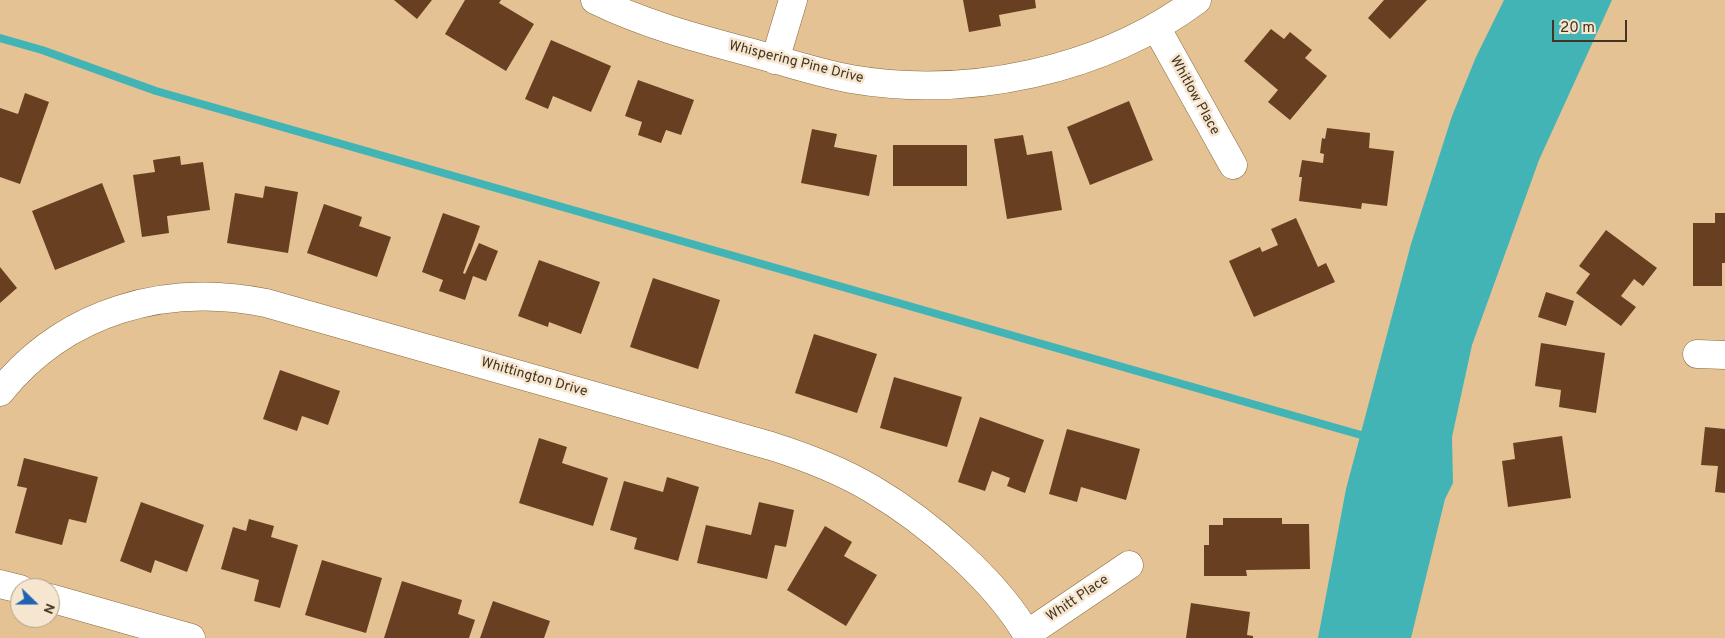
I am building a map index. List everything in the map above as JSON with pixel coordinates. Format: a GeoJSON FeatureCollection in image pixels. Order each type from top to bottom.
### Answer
{"type":"FeatureCollection","features":[{"type":"Feature","properties":{"kind":"street","name":"Whispering Pine Drive"},"geometry":{"type":"LineString","coordinates":[[595,0],[623,14],[656,26],[776,60],[851,79],[916,85],[976,82],[1018,76],[1066,64],[1114,48],[1156,27],[1197,0]]}},
{"type":"Feature","properties":{"kind":"street"},"geometry":{"type":"LineString","coordinates":[[776,60],[794,0]]}},
{"type":"Feature","properties":{"kind":"street","name":"Whitlow Place"},"geometry":{"type":"LineString","coordinates":[[1156,27],[1233,165]]}},
{"type":"Feature","properties":{"kind":"street","name":"Whittington Drive"},"geometry":{"type":"LineString","coordinates":[[0,392],[20,370],[50,344],[68,332],[106,314],[151,301],[190,296],[230,296],[266,303],[752,440],[817,462],[854,479],[890,500],[947,544],[999,596],[1028,636]]}},
{"type":"Feature","properties":{"kind":"street"},"geometry":{"type":"LineString","coordinates":[[1697,354],[1725,355]]}},
{"type":"Feature","properties":{"kind":"street","name":"Whitt Place"},"geometry":{"type":"LineString","coordinates":[[1028,636],[1129,565]]}},
{"type":"Feature","properties":{"kind":"street"},"geometry":{"type":"LineString","coordinates":[[60,601],[191,638]]}},
{"type":"Feature","properties":{"kind":"water"},"geometry":{"type":"Polygon","coordinates":[[[1504,0],[1612,0],[1539,160],[1472,345],[1452,437],[1453,483],[1445,499],[1411,638],[1318,638],[1346,489],[1411,244],[1452,116],[1476,57],[1504,0]]]}},
{"type":"Feature","properties":{"kind":"building"},"geometry":{"type":"Polygon","coordinates":[[[394,0],[432,0],[417,19],[394,0]]]}},
{"type":"Feature","properties":{"kind":"building"},"geometry":{"type":"Polygon","coordinates":[[[465,0],[501,0],[499,3],[534,24],[506,71],[445,34],[465,0]]]}},
{"type":"Feature","properties":{"kind":"building"},"geometry":{"type":"Polygon","coordinates":[[[963,0],[1035,0],[1036,8],[999,15],[1001,26],[969,32],[963,0]]]}},
{"type":"Feature","properties":{"kind":"building"},"geometry":{"type":"Polygon","coordinates":[[[1384,0],[1427,0],[1390,39],[1368,18],[1384,0]]]}},
{"type":"Feature","properties":{"kind":"building"},"geometry":{"type":"Polygon","coordinates":[[[1271,29],[1284,39],[1290,32],[1312,50],[1305,58],[1327,76],[1290,120],[1268,102],[1278,90],[1244,61],[1271,29]]]}},
{"type":"Feature","properties":{"kind":"building"},"geometry":{"type":"Polygon","coordinates":[[[551,40],[611,66],[591,112],[553,96],[548,109],[525,99],[551,40]]]}},
{"type":"Feature","properties":{"kind":"building"},"geometry":{"type":"Polygon","coordinates":[[[638,80],[694,100],[681,135],[666,130],[661,143],[638,135],[642,122],[625,116],[638,80]]]}},
{"type":"Feature","properties":{"kind":"building"},"geometry":{"type":"Polygon","coordinates":[[[25,93],[49,102],[20,184],[0,177],[0,108],[18,114],[25,93]]]}},
{"type":"Feature","properties":{"kind":"building"},"geometry":{"type":"Polygon","coordinates":[[[1129,101],[1153,160],[1090,185],[1067,127],[1129,101]]]}},
{"type":"Feature","properties":{"kind":"building"},"geometry":{"type":"Polygon","coordinates":[[[1327,128],[1370,133],[1369,148],[1394,151],[1387,206],[1362,203],[1361,209],[1299,201],[1302,177],[1299,177],[1302,160],[1323,163],[1324,154],[1320,153],[1322,138],[1325,139],[1327,128]]]}},
{"type":"Feature","properties":{"kind":"building"},"geometry":{"type":"Polygon","coordinates":[[[812,129],[837,134],[834,147],[877,155],[869,196],[801,183],[812,129]]]}},
{"type":"Feature","properties":{"kind":"building"},"geometry":{"type":"Polygon","coordinates":[[[1023,135],[1027,155],[1052,151],[1062,210],[1007,219],[994,139],[1023,135]]]}},
{"type":"Feature","properties":{"kind":"building"},"geometry":{"type":"Polygon","coordinates":[[[893,145],[967,145],[967,186],[893,186],[893,145]]]}},
{"type":"Feature","properties":{"kind":"building"},"geometry":{"type":"Polygon","coordinates":[[[180,156],[181,165],[203,162],[210,210],[167,216],[169,233],[142,237],[133,175],[155,172],[153,160],[180,156]]]}},
{"type":"Feature","properties":{"kind":"building"},"geometry":{"type":"Polygon","coordinates":[[[102,183],[125,242],[55,270],[32,211],[102,183]]]}},
{"type":"Feature","properties":{"kind":"building"},"geometry":{"type":"Polygon","coordinates":[[[265,186],[298,192],[288,253],[227,243],[235,193],[263,198],[265,186]]]}},
{"type":"Feature","properties":{"kind":"building"},"geometry":{"type":"Polygon","coordinates":[[[324,204],[362,217],[359,226],[391,237],[377,277],[307,253],[324,204]]]}},
{"type":"Feature","properties":{"kind":"building"},"geometry":{"type":"Polygon","coordinates":[[[443,213],[480,226],[463,273],[465,274],[479,243],[498,251],[486,281],[473,276],[465,300],[439,291],[443,280],[422,272],[443,213]]]}},
{"type":"Feature","properties":{"kind":"building"},"geometry":{"type":"Polygon","coordinates":[[[1715,213],[1725,213],[1725,263],[1722,263],[1722,286],[1693,286],[1693,223],[1715,223],[1715,213]]]}},
{"type":"Feature","properties":{"kind":"building"},"geometry":{"type":"Polygon","coordinates":[[[1296,218],[1318,267],[1326,263],[1335,282],[1254,317],[1229,261],[1260,247],[1262,252],[1278,245],[1271,229],[1296,218]]]}},
{"type":"Feature","properties":{"kind":"building"},"geometry":{"type":"Polygon","coordinates":[[[1606,230],[1657,268],[1643,286],[1634,279],[1621,296],[1636,307],[1621,326],[1576,293],[1590,274],[1579,266],[1606,230]]]}},
{"type":"Feature","properties":{"kind":"building"},"geometry":{"type":"Polygon","coordinates":[[[539,260],[600,282],[581,334],[549,322],[548,327],[518,316],[539,260]]]}},
{"type":"Feature","properties":{"kind":"building"},"geometry":{"type":"Polygon","coordinates":[[[0,267],[17,288],[0,303],[0,267]]]}},
{"type":"Feature","properties":{"kind":"building"},"geometry":{"type":"Polygon","coordinates":[[[653,278],[720,300],[698,369],[630,347],[653,278]]]}},
{"type":"Feature","properties":{"kind":"building"},"geometry":{"type":"Polygon","coordinates":[[[1546,292],[1574,301],[1566,326],[1538,317],[1546,292]]]}},
{"type":"Feature","properties":{"kind":"building"},"geometry":{"type":"Polygon","coordinates":[[[814,334],[877,354],[857,413],[795,393],[814,334]]]}},
{"type":"Feature","properties":{"kind":"building"},"geometry":{"type":"Polygon","coordinates":[[[1541,343],[1605,353],[1596,413],[1559,407],[1561,390],[1535,386],[1541,343]]]}},
{"type":"Feature","properties":{"kind":"building"},"geometry":{"type":"Polygon","coordinates":[[[280,370],[340,391],[328,425],[302,416],[297,431],[263,419],[280,370]]]}},
{"type":"Feature","properties":{"kind":"building"},"geometry":{"type":"Polygon","coordinates":[[[894,377],[962,397],[947,447],[880,428],[894,377]]]}},
{"type":"Feature","properties":{"kind":"building"},"geometry":{"type":"Polygon","coordinates":[[[980,417],[1044,440],[1025,493],[1007,486],[1010,478],[992,471],[985,491],[958,482],[980,417]]]}},
{"type":"Feature","properties":{"kind":"building"},"geometry":{"type":"Polygon","coordinates":[[[1705,427],[1725,429],[1725,493],[1715,492],[1718,466],[1701,465],[1705,427]]]}},
{"type":"Feature","properties":{"kind":"building"},"geometry":{"type":"Polygon","coordinates":[[[1067,429],[1140,449],[1126,500],[1081,487],[1077,502],[1049,494],[1067,429]]]}},
{"type":"Feature","properties":{"kind":"building"},"geometry":{"type":"Polygon","coordinates":[[[1562,436],[1571,498],[1508,507],[1502,461],[1515,459],[1513,443],[1562,436]]]}},
{"type":"Feature","properties":{"kind":"building"},"geometry":{"type":"Polygon","coordinates":[[[539,438],[567,447],[562,463],[608,478],[593,526],[519,503],[539,438]]]}},
{"type":"Feature","properties":{"kind":"building"},"geometry":{"type":"Polygon","coordinates":[[[24,458],[98,477],[86,523],[69,519],[62,545],[15,533],[27,488],[17,486],[24,458]]]}},
{"type":"Feature","properties":{"kind":"building"},"geometry":{"type":"Polygon","coordinates":[[[667,477],[699,487],[678,561],[634,549],[637,538],[610,530],[624,481],[663,492],[667,477]]]}},
{"type":"Feature","properties":{"kind":"building"},"geometry":{"type":"Polygon","coordinates":[[[141,502],[204,525],[187,572],[155,560],[151,573],[120,561],[141,502]]]}},
{"type":"Feature","properties":{"kind":"building"},"geometry":{"type":"Polygon","coordinates":[[[759,502],[794,510],[786,547],[775,545],[767,579],[697,563],[706,525],[751,535],[759,502]]]}},
{"type":"Feature","properties":{"kind":"building"},"geometry":{"type":"Polygon","coordinates":[[[1223,518],[1282,518],[1282,524],[1309,524],[1310,569],[1246,570],[1247,576],[1204,576],[1204,545],[1209,545],[1209,525],[1223,525],[1223,518]]]}},
{"type":"Feature","properties":{"kind":"building"},"geometry":{"type":"Polygon","coordinates":[[[249,519],[274,526],[271,537],[298,545],[280,608],[254,601],[259,580],[221,569],[233,527],[246,531],[249,519]]]}},
{"type":"Feature","properties":{"kind":"building"},"geometry":{"type":"Polygon","coordinates":[[[825,526],[852,542],[844,556],[877,575],[846,626],[787,590],[825,526]]]}},
{"type":"Feature","properties":{"kind":"building"},"geometry":{"type":"Polygon","coordinates":[[[322,560],[382,578],[366,633],[305,615],[322,560]]]}},
{"type":"Feature","properties":{"kind":"building"},"geometry":{"type":"Polygon","coordinates":[[[402,581],[462,600],[458,614],[475,620],[469,638],[384,638],[402,581]]]}},
{"type":"Feature","properties":{"kind":"building"},"geometry":{"type":"Polygon","coordinates":[[[493,601],[550,621],[544,638],[480,638],[493,601]]]}},
{"type":"Feature","properties":{"kind":"building"},"geometry":{"type":"Polygon","coordinates":[[[1191,603],[1250,612],[1247,635],[1253,636],[1253,638],[1186,638],[1191,603]]]}},
{"type":"Feature","properties":{"kind":"waterway"},"geometry":{"type":"LineString","coordinates":[[0,38],[42,50],[156,91],[1368,437]]}}]}
